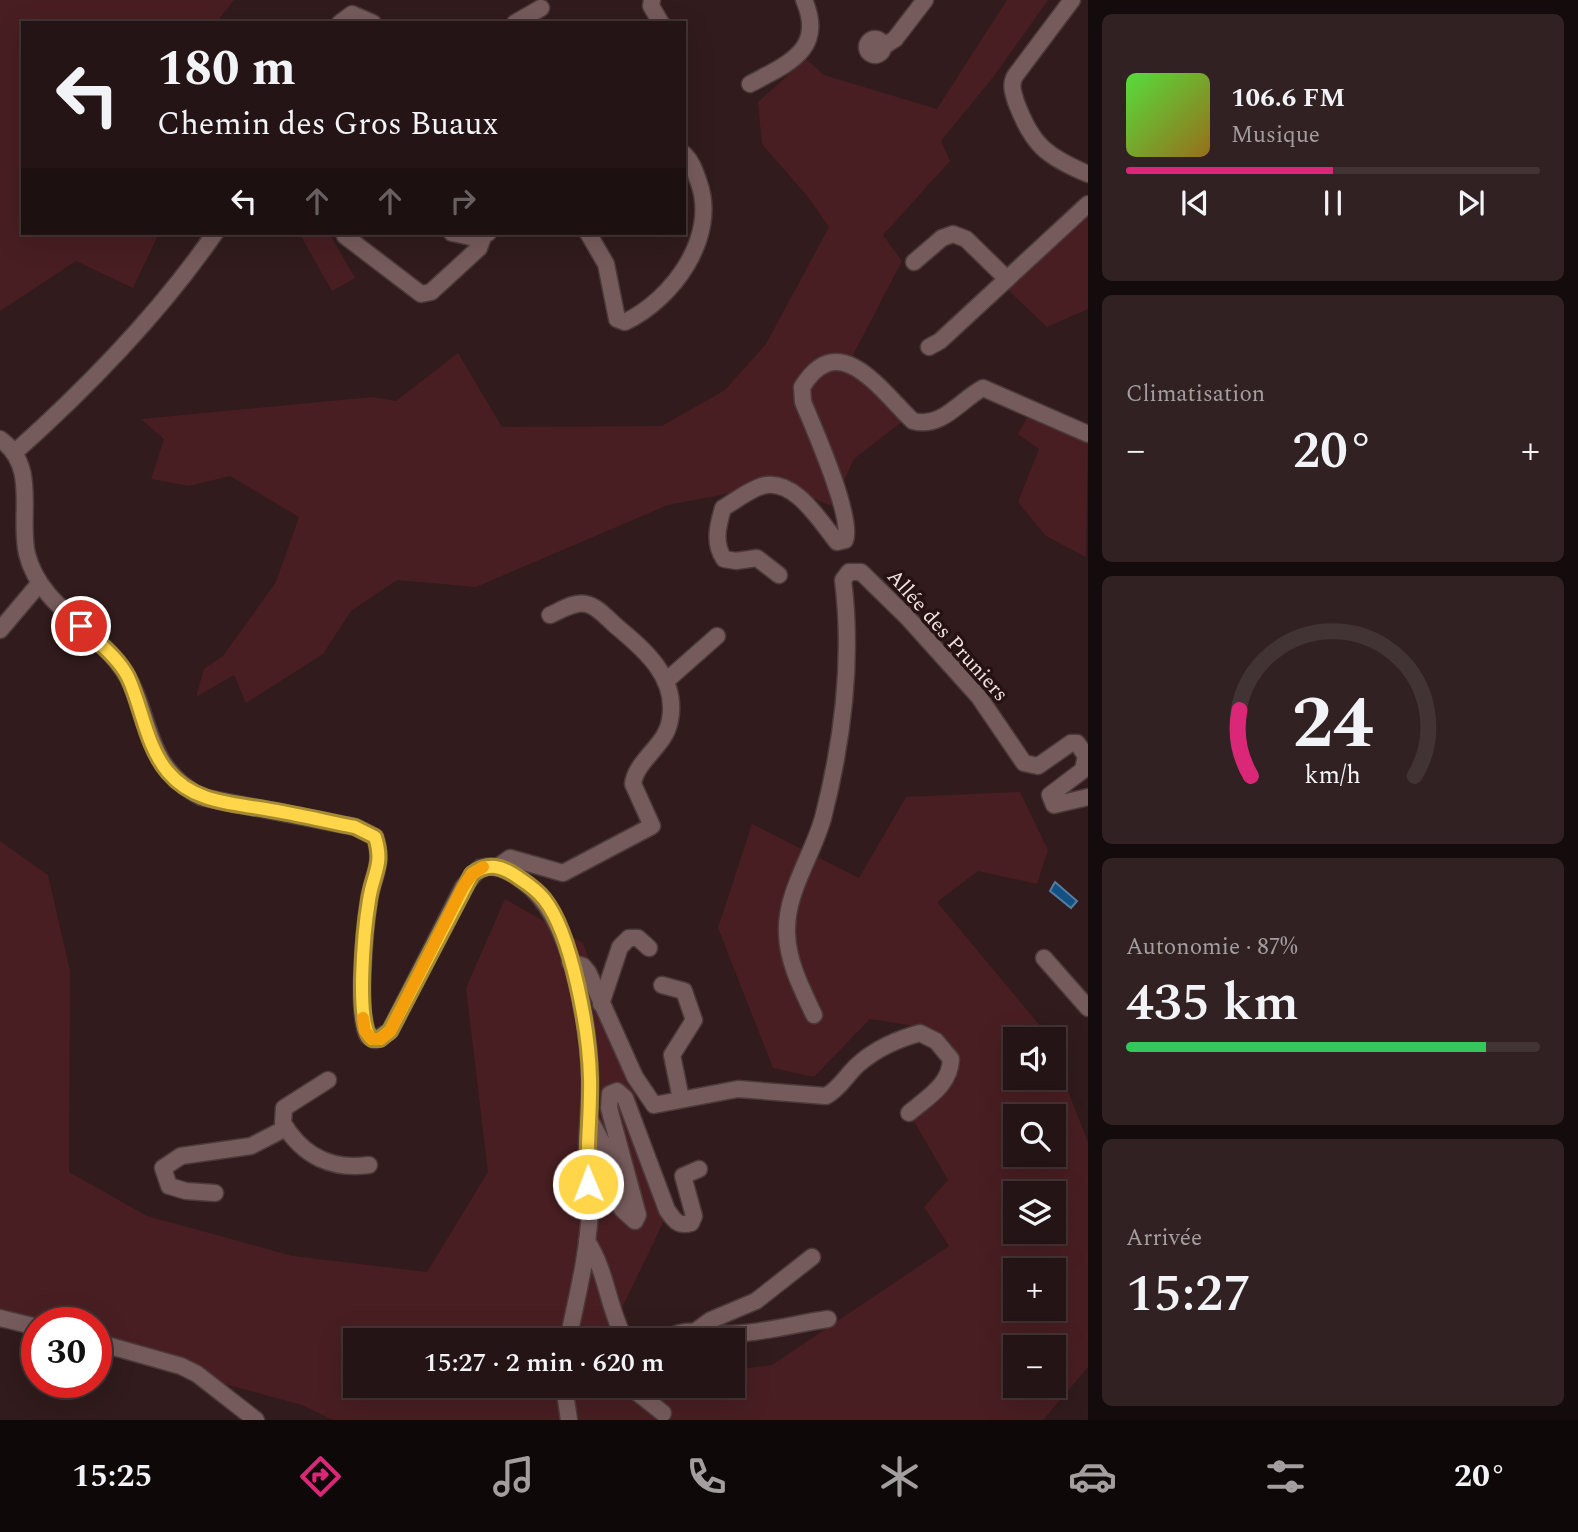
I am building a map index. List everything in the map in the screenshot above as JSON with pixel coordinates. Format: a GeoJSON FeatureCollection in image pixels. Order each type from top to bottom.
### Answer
{"type":"FeatureCollection","features":[{"type":"Feature","properties":{"kind":"street"},"geometry":{"type":"LineString","coordinates":[[652,0],[651,6],[660,21]]}},
{"type":"Feature","properties":{"kind":"street"},"geometry":{"type":"LineString","coordinates":[[750,84],[802,52],[810,39],[808,9],[804,0]]}},
{"type":"Feature","properties":{"kind":"street"},"geometry":{"type":"LineString","coordinates":[[884,46],[895,39],[925,0]]}},
{"type":"Feature","properties":{"kind":"street"},"geometry":{"type":"LineString","coordinates":[[1072,0],[1015,76],[1012,90],[1028,133],[1036,143],[1088,174]]}},
{"type":"Feature","properties":{"kind":"street"},"geometry":{"type":"LineString","coordinates":[[518,21],[541,8]]}},
{"type":"Feature","properties":{"kind":"street"},"geometry":{"type":"LineString","coordinates":[[349,12],[369,21]]}},
{"type":"Feature","properties":{"kind":"street"},"geometry":{"type":"LineString","coordinates":[[589,235],[606,264],[617,319],[625,322],[639,315],[672,284],[699,244],[705,200],[692,162],[686,156]]}},
{"type":"Feature","properties":{"kind":"street"},"geometry":{"type":"LineString","coordinates":[[929,347],[940,341],[1088,204]]}},
{"type":"Feature","properties":{"kind":"street"},"geometry":{"type":"LineString","coordinates":[[914,262],[942,237],[953,233],[966,239],[1007,279]]}},
{"type":"Feature","properties":{"kind":"street"},"geometry":{"type":"LineString","coordinates":[[14,453],[79,392],[149,318],[213,235]]}},
{"type":"Feature","properties":{"kind":"street"},"geometry":{"type":"LineString","coordinates":[[345,236],[421,294],[431,292],[479,248],[485,235]]}},
{"type":"Feature","properties":{"kind":"street"},"geometry":{"type":"LineString","coordinates":[[779,575],[757,558],[736,561],[724,559],[719,551],[717,527],[723,508],[762,486],[781,486],[799,498],[837,542],[845,540],[848,534],[845,511],[803,402],[802,387],[822,364],[836,359],[852,364],[914,421],[925,424],[938,421],[966,396],[983,388],[1088,434]]}},
{"type":"Feature","properties":{"kind":"street"},"geometry":{"type":"LineString","coordinates":[[0,439],[14,453],[24,478],[26,552],[39,584],[118,661],[128,677],[166,770],[184,787],[201,797],[355,827],[375,837],[380,853],[369,898],[362,1010],[365,1031],[372,1039],[380,1039],[390,1031],[472,874],[480,868],[499,866],[510,858],[554,872],[570,871],[649,831],[652,826],[633,785],[636,772],[659,745],[670,723],[672,707],[666,681],[641,648],[596,608],[578,603],[550,615]]}},
{"type":"Feature","properties":{"kind":"street","name":"Allée des Pruniers"},"geometry":{"type":"LineString","coordinates":[[814,1015],[789,957],[787,932],[790,902],[822,820],[847,688],[843,580],[849,572],[860,572],[906,617],[979,697],[1024,763],[1038,766],[1071,743],[1077,743],[1086,757],[1083,770],[1050,795],[1054,805],[1088,797]]}},
{"type":"Feature","properties":{"kind":"street"},"geometry":{"type":"LineString","coordinates":[[0,630],[39,584]]}},
{"type":"Feature","properties":{"kind":"street"},"geometry":{"type":"LineString","coordinates":[[666,681],[717,636]]}},
{"type":"Feature","properties":{"kind":"street"},"geometry":{"type":"LineString","coordinates":[[499,866],[533,888],[544,900],[557,923],[583,1013],[590,1076],[587,1241],[570,1328]]}},
{"type":"Feature","properties":{"kind":"street"},"geometry":{"type":"LineString","coordinates":[[601,1004],[620,947],[629,938],[638,938],[649,948]]}},
{"type":"Feature","properties":{"kind":"street"},"geometry":{"type":"LineString","coordinates":[[1044,958],[1088,1008]]}},
{"type":"Feature","properties":{"kind":"street"},"geometry":{"type":"LineString","coordinates":[[570,962],[586,969],[650,1101],[659,1106],[738,1088],[826,1096],[835,1091],[859,1063],[891,1042],[920,1033],[936,1041],[951,1059],[950,1073],[940,1087],[909,1113]]}},
{"type":"Feature","properties":{"kind":"street"},"geometry":{"type":"LineString","coordinates":[[662,985],[684,991],[694,1020],[672,1055],[681,1099]]}},
{"type":"Feature","properties":{"kind":"street"},"geometry":{"type":"LineString","coordinates":[[328,1080],[284,1108],[286,1128],[306,1150],[337,1167],[369,1165]]}},
{"type":"Feature","properties":{"kind":"street"},"geometry":{"type":"LineString","coordinates":[[590,1121],[604,1146],[622,1209],[630,1219],[635,1221],[638,1215],[609,1108],[610,1094],[617,1091],[625,1098],[667,1210],[675,1222],[684,1225],[691,1223],[694,1216],[683,1176],[699,1169]]}},
{"type":"Feature","properties":{"kind":"street"},"geometry":{"type":"LineString","coordinates":[[215,1193],[186,1191],[169,1186],[163,1168],[181,1156],[251,1146],[286,1128]]}},
{"type":"Feature","properties":{"kind":"street"},"geometry":{"type":"LineString","coordinates":[[587,1241],[600,1262],[612,1316],[617,1328]]}},
{"type":"Feature","properties":{"kind":"street"},"geometry":{"type":"LineString","coordinates":[[700,1328],[711,1320],[757,1301],[812,1258]]}},
{"type":"Feature","properties":{"kind":"street"},"geometry":{"type":"LineString","coordinates":[[0,1318],[21,1323]]}},
{"type":"Feature","properties":{"kind":"street"},"geometry":{"type":"LineString","coordinates":[[745,1331],[828,1319]]}},
{"type":"Feature","properties":{"kind":"street"},"geometry":{"type":"LineString","coordinates":[[112,1347],[181,1366],[197,1374],[256,1420]]}},
{"type":"Feature","properties":{"kind":"street"},"geometry":{"type":"LineString","coordinates":[[566,1398],[569,1420]]}},
{"type":"Feature","properties":{"kind":"street"},"geometry":{"type":"LineString","coordinates":[[644,1398],[663,1413]]}},
{"type":"Feature","properties":{"kind":"shaded area"},"geometry":{"type":"Polygon","coordinates":[[[0,0],[234,0],[218,21],[21,21],[21,235],[158,235],[133,288],[76,261],[0,311],[0,0]]]}},
{"type":"Feature","properties":{"kind":"shaded area"},"geometry":{"type":"Polygon","coordinates":[[[1007,0],[1048,0],[994,76],[941,141],[950,161],[883,235],[902,261],[853,355],[904,420],[854,459],[832,506],[779,484],[668,505],[476,587],[397,580],[351,611],[323,654],[246,703],[234,675],[196,697],[204,669],[223,656],[276,582],[299,517],[230,476],[189,486],[151,479],[164,439],[141,419],[373,397],[396,401],[458,353],[502,427],[662,426],[725,390],[766,344],[829,227],[808,197],[762,144],[758,102],[806,59],[824,75],[937,109],[1007,0]]]}},
{"type":"Feature","properties":{"kind":"shaded area"},"geometry":{"type":"Polygon","coordinates":[[[1088,209],[1088,309],[1047,327],[1005,287],[1088,209]]]}},
{"type":"Feature","properties":{"kind":"shaded area"},"geometry":{"type":"Polygon","coordinates":[[[330,235],[355,278],[332,291],[301,236],[330,235]]]}},
{"type":"Feature","properties":{"kind":"shaded area"},"geometry":{"type":"Polygon","coordinates":[[[1027,418],[1044,418],[1088,442],[1086,557],[1046,536],[1018,502],[1039,449],[1018,434],[1027,418]]]}},
{"type":"Feature","properties":{"kind":"shaded area"},"geometry":{"type":"Polygon","coordinates":[[[1020,792],[1048,850],[1037,884],[978,871],[937,902],[1041,1027],[1003,1027],[1003,1090],[1066,1090],[1066,1086],[1088,1142],[1088,1367],[1066,1393],[1066,1335],[1003,1335],[1003,1398],[1062,1398],[1043,1420],[333,1420],[302,1405],[112,1353],[112,1307],[21,1307],[21,1323],[0,1323],[0,841],[48,875],[70,971],[69,1172],[147,1216],[293,1256],[427,1272],[488,1172],[466,988],[505,899],[583,943],[622,1049],[662,1186],[665,1219],[617,1318],[622,1328],[343,1328],[343,1398],[745,1398],[745,1368],[772,1365],[949,1246],[924,1207],[948,1180],[911,1116],[957,1079],[934,1029],[870,1019],[814,1077],[773,1068],[718,928],[752,824],[859,878],[906,797],[1020,792]]]}},
{"type":"Feature","properties":{"kind":"water"},"geometry":{"type":"Polygon","coordinates":[[[1055,882],[1077,901],[1071,908],[1050,891],[1055,882]]]}},
{"type":"Feature","properties":{"kind":"slow traffic"},"geometry":{"type":"LineString","coordinates":[[363,1018],[365,1031],[372,1039],[380,1039],[390,1031],[463,887],[472,874],[483,867]]}},
{"type":"Feature","properties":{"kind":"route"},"geometry":{"type":"LineString","coordinates":[[81,626],[118,661],[128,677],[166,770],[184,787],[201,797],[355,827],[375,837],[380,853],[366,924],[362,1010],[365,1031],[372,1039],[380,1039],[390,1031],[472,874],[489,865],[499,866],[533,888],[544,900],[557,923],[583,1013],[590,1076],[588,1184]]}}]}
